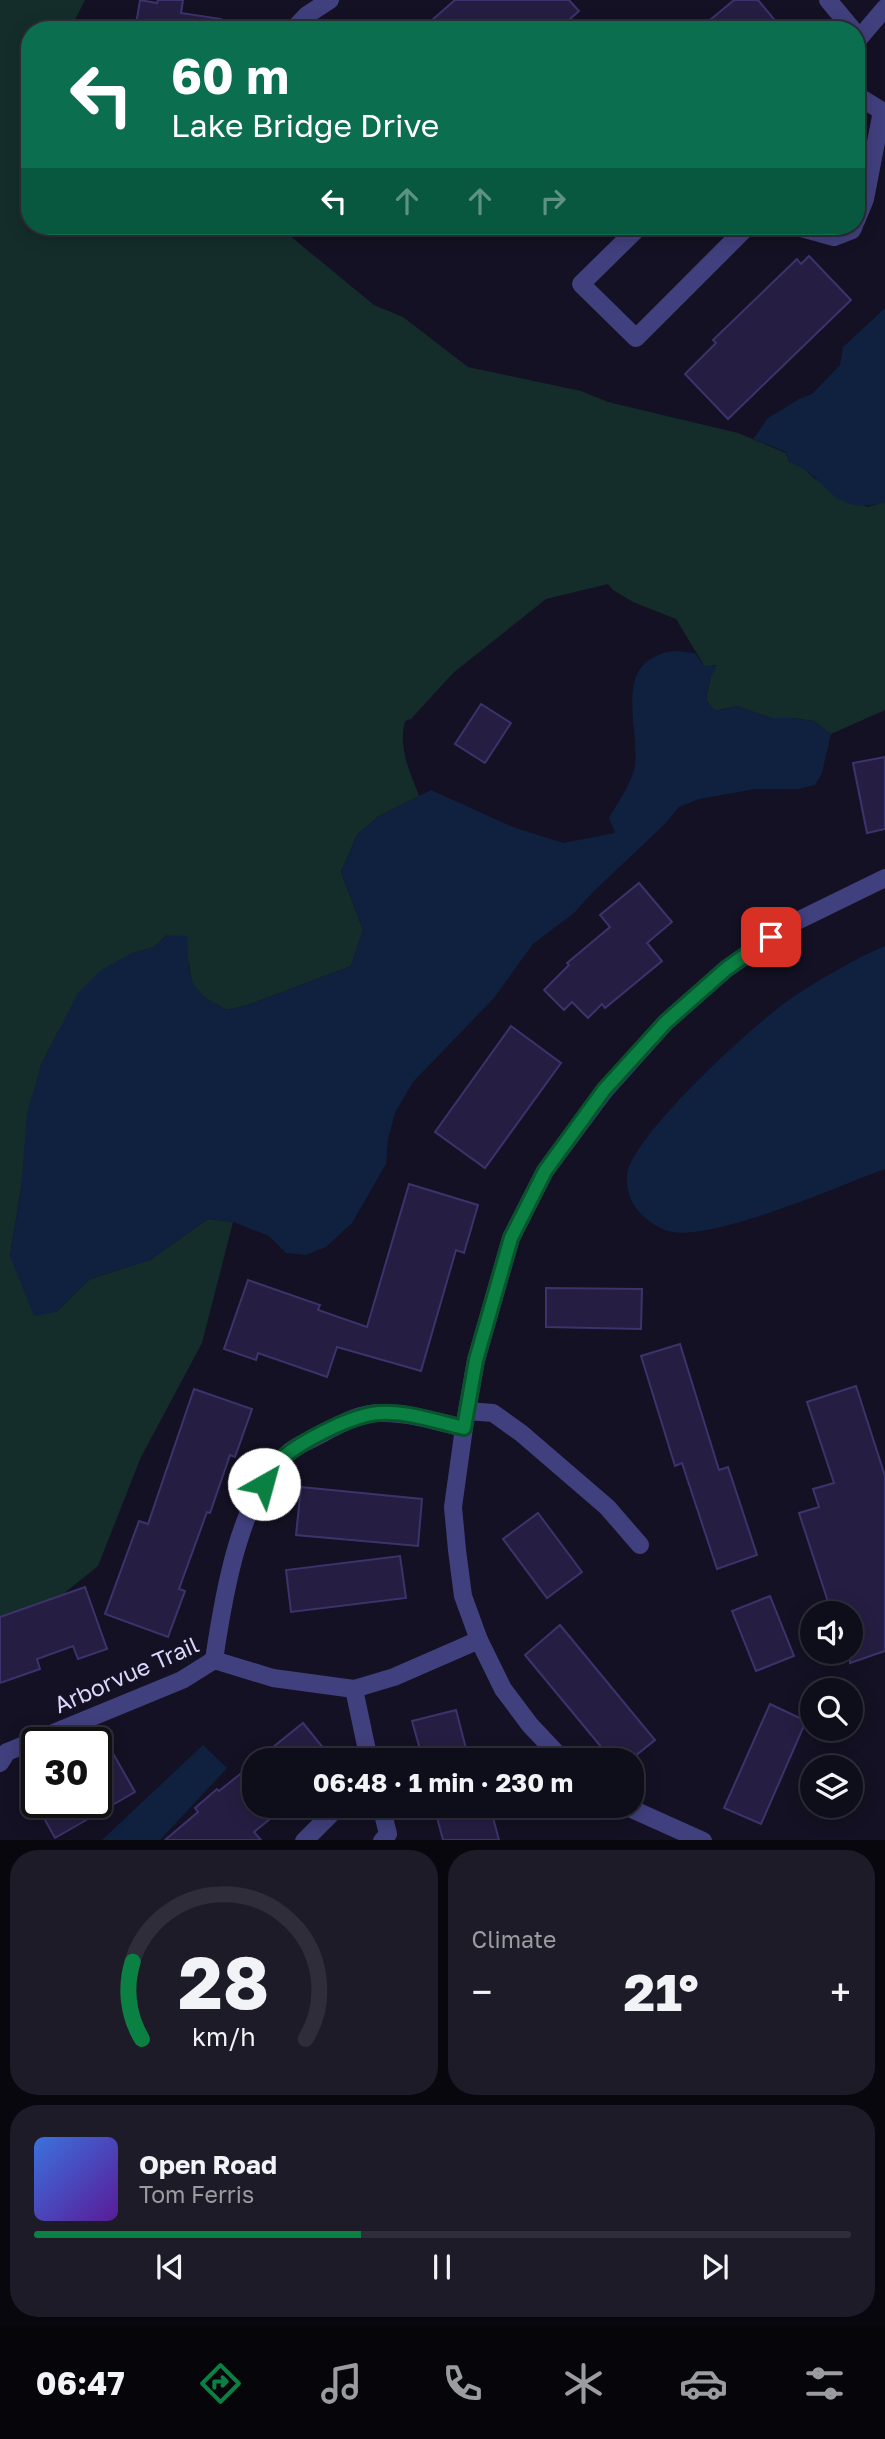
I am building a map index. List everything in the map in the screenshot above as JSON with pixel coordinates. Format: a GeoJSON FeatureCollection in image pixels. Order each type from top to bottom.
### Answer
{"type":"FeatureCollection","features":[{"type":"Feature","properties":{"kind":"street"},"geometry":{"type":"LineString","coordinates":[[301,21],[330,0]]}},
{"type":"Feature","properties":{"kind":"street"},"geometry":{"type":"LineString","coordinates":[[828,0],[845,21]]}},
{"type":"Feature","properties":{"kind":"street"},"geometry":{"type":"LineString","coordinates":[[865,27],[885,8]]}},
{"type":"Feature","properties":{"kind":"street"},"geometry":{"type":"LineString","coordinates":[[865,101],[882,111],[865,194]]}},
{"type":"Feature","properties":{"kind":"street"},"geometry":{"type":"LineString","coordinates":[[631,235],[581,284],[636,338],[739,235]]}},
{"type":"Feature","properties":{"kind":"street"},"geometry":{"type":"LineString","coordinates":[[552,1748],[503,1689],[479,1640],[463,1597],[453,1507],[476,1360],[511,1238],[545,1171],[604,1090],[666,1022],[726,969],[789,925],[885,878]]}},
{"type":"Feature","properties":{"kind":"street"},"geometry":{"type":"LineString","coordinates":[[214,1660],[230,1565],[256,1497],[271,1471],[289,1452],[356,1417],[380,1413],[466,1420],[493,1413],[521,1433],[607,1507],[640,1545]]}},
{"type":"Feature","properties":{"kind":"street","name":"Arborvue Trail"},"geometry":{"type":"LineString","coordinates":[[0,1763],[7,1752],[182,1680],[214,1660],[273,1678],[354,1689],[394,1677],[479,1640]]}},
{"type":"Feature","properties":{"kind":"street"},"geometry":{"type":"LineString","coordinates":[[354,1689],[366,1748]]}},
{"type":"Feature","properties":{"kind":"street"},"geometry":{"type":"LineString","coordinates":[[644,1814],[703,1840]]}},
{"type":"Feature","properties":{"kind":"street"},"geometry":{"type":"LineString","coordinates":[[304,1840],[327,1818]]}},
{"type":"Feature","properties":{"kind":"street"},"geometry":{"type":"LineString","coordinates":[[382,1840],[388,1834],[384,1818]]}},
{"type":"Feature","properties":{"kind":"green space"},"geometry":{"type":"Polygon","coordinates":[[[0,0],[85,0],[74,21],[21,21],[21,235],[289,235],[374,305],[403,317],[468,367],[581,391],[608,402],[738,433],[786,453],[789,462],[801,466],[815,479],[867,507],[885,502],[885,710],[831,734],[814,721],[771,718],[737,706],[715,711],[706,700],[716,665],[705,667],[676,619],[633,602],[608,584],[546,599],[453,673],[411,719],[405,721],[404,750],[419,796],[379,816],[357,835],[341,872],[363,930],[351,966],[248,1005],[227,1010],[206,999],[192,984],[189,963],[167,935],[154,947],[130,954],[59,1030],[41,1065],[10,1256],[56,1312],[90,1279],[150,1260],[208,1219],[233,1222],[202,1343],[141,1457],[98,1566],[36,1616],[0,1623],[0,0]]]}},
{"type":"Feature","properties":{"kind":"water"},"geometry":{"type":"Polygon","coordinates":[[[885,308],[885,502],[867,506],[852,505],[841,501],[814,477],[789,462],[786,452],[753,439],[768,418],[812,394],[840,365],[843,347],[885,308]]]}},
{"type":"Feature","properties":{"kind":"water"},"geometry":{"type":"Polygon","coordinates":[[[674,651],[695,653],[705,667],[717,665],[710,679],[706,699],[715,711],[737,706],[771,718],[814,721],[831,734],[822,773],[815,785],[798,789],[755,789],[699,799],[679,807],[574,913],[533,944],[494,998],[413,1082],[395,1113],[388,1139],[386,1164],[352,1223],[326,1247],[306,1255],[286,1253],[269,1236],[233,1222],[208,1219],[150,1260],[90,1279],[56,1312],[34,1316],[10,1256],[21,1190],[27,1113],[41,1065],[78,993],[101,970],[130,954],[154,947],[167,935],[187,936],[192,981],[203,995],[227,1010],[248,1005],[351,966],[363,930],[341,872],[357,835],[379,816],[431,790],[513,827],[563,843],[615,833],[609,818],[628,785],[635,764],[632,695],[635,680],[642,667],[654,657],[674,651]]]}},
{"type":"Feature","properties":{"kind":"water"},"geometry":{"type":"Polygon","coordinates":[[[885,946],[885,1169],[778,1210],[718,1228],[672,1232],[645,1218],[631,1198],[627,1175],[634,1157],[650,1133],[700,1079],[755,1027],[796,995],[828,975],[885,946]]]}},
{"type":"Feature","properties":{"kind":"water"},"geometry":{"type":"Polygon","coordinates":[[[203,1745],[227,1768],[160,1840],[102,1840],[203,1745]]]}},
{"type":"Feature","properties":{"kind":"building"},"geometry":{"type":"Polygon","coordinates":[[[140,0],[157,3],[158,0],[183,0],[181,13],[221,19],[221,21],[136,21],[140,0]]]}},
{"type":"Feature","properties":{"kind":"building"},"geometry":{"type":"Polygon","coordinates":[[[455,0],[569,0],[579,11],[568,21],[433,19],[455,0]]]}},
{"type":"Feature","properties":{"kind":"building"},"geometry":{"type":"Polygon","coordinates":[[[734,0],[758,0],[776,21],[709,21],[734,0]]]}},
{"type":"Feature","properties":{"kind":"building"},"geometry":{"type":"Polygon","coordinates":[[[809,256],[851,300],[728,419],[685,374],[716,343],[713,340],[797,259],[801,264],[809,256]]]}},
{"type":"Feature","properties":{"kind":"building"},"geometry":{"type":"Polygon","coordinates":[[[481,704],[511,723],[485,763],[455,744],[481,704]]]}},
{"type":"Feature","properties":{"kind":"building"},"geometry":{"type":"Polygon","coordinates":[[[885,757],[885,829],[867,833],[853,763],[885,757]]]}},
{"type":"Feature","properties":{"kind":"building"},"geometry":{"type":"Polygon","coordinates":[[[639,883],[672,922],[647,943],[662,961],[605,1008],[602,1004],[588,1018],[572,1002],[564,1010],[544,990],[569,965],[567,963],[610,927],[600,915],[639,883]]]}},
{"type":"Feature","properties":{"kind":"building"},"geometry":{"type":"Polygon","coordinates":[[[511,1026],[561,1063],[485,1168],[435,1132],[511,1026]]]}},
{"type":"Feature","properties":{"kind":"building"},"geometry":{"type":"Polygon","coordinates":[[[409,1184],[478,1205],[464,1253],[456,1250],[421,1371],[337,1347],[327,1377],[258,1353],[256,1360],[224,1349],[248,1280],[320,1305],[318,1310],[367,1327],[409,1184]]]}},
{"type":"Feature","properties":{"kind":"building"},"geometry":{"type":"Polygon","coordinates":[[[546,1288],[642,1289],[641,1329],[546,1327],[546,1288]]]}},
{"type":"Feature","properties":{"kind":"building"},"geometry":{"type":"Polygon","coordinates":[[[680,1344],[719,1470],[728,1467],[757,1555],[717,1569],[682,1463],[675,1466],[641,1356],[680,1344]]]}},
{"type":"Feature","properties":{"kind":"building"},"geometry":{"type":"Polygon","coordinates":[[[856,1386],[885,1476],[885,1651],[863,1659],[863,1601],[828,1601],[799,1513],[819,1507],[813,1489],[834,1483],[807,1402],[856,1386]]]}},
{"type":"Feature","properties":{"kind":"building"},"geometry":{"type":"Polygon","coordinates":[[[194,1389],[252,1409],[235,1457],[230,1455],[210,1513],[207,1512],[179,1589],[185,1591],[168,1637],[105,1614],[139,1521],[148,1524],[194,1389]]]}},
{"type":"Feature","properties":{"kind":"building"},"geometry":{"type":"Polygon","coordinates":[[[301,1487],[422,1499],[418,1546],[296,1535],[301,1487]]]}},
{"type":"Feature","properties":{"kind":"building"},"geometry":{"type":"Polygon","coordinates":[[[538,1513],[582,1572],[547,1598],[503,1539],[538,1513]]]}},
{"type":"Feature","properties":{"kind":"building"},"geometry":{"type":"Polygon","coordinates":[[[400,1556],[406,1598],[291,1612],[286,1570],[400,1556]]]}},
{"type":"Feature","properties":{"kind":"building"},"geometry":{"type":"Polygon","coordinates":[[[85,1587],[107,1649],[78,1659],[73,1646],[37,1659],[40,1669],[0,1683],[0,1617],[85,1587]]]}},
{"type":"Feature","properties":{"kind":"building"},"geometry":{"type":"Polygon","coordinates":[[[770,1596],[794,1656],[756,1671],[732,1611],[770,1596]]]}},
{"type":"Feature","properties":{"kind":"building"},"geometry":{"type":"Polygon","coordinates":[[[560,1625],[655,1740],[644,1749],[602,1748],[525,1655],[560,1625]]]}},
{"type":"Feature","properties":{"kind":"building"},"geometry":{"type":"Polygon","coordinates":[[[770,1704],[800,1718],[800,1735],[761,1824],[724,1808],[770,1704]]]}},
{"type":"Feature","properties":{"kind":"building"},"geometry":{"type":"Polygon","coordinates":[[[456,1710],[466,1748],[420,1748],[412,1721],[456,1710]]]}},
{"type":"Feature","properties":{"kind":"building"},"geometry":{"type":"Polygon","coordinates":[[[303,1723],[323,1748],[272,1748],[303,1723]]]}},
{"type":"Feature","properties":{"kind":"building"},"geometry":{"type":"Polygon","coordinates":[[[112,1752],[135,1792],[112,1805],[112,1752]]]}},
{"type":"Feature","properties":{"kind":"building"},"geometry":{"type":"Polygon","coordinates":[[[242,1773],[242,1818],[271,1818],[254,1832],[261,1840],[165,1840],[198,1812],[195,1808],[217,1789],[219,1791],[242,1773]]]}},
{"type":"Feature","properties":{"kind":"building"},"geometry":{"type":"Polygon","coordinates":[[[44,1818],[90,1818],[55,1838],[44,1818]]]}},
{"type":"Feature","properties":{"kind":"building"},"geometry":{"type":"Polygon","coordinates":[[[437,1818],[493,1818],[499,1840],[443,1840],[437,1818]]]}},
{"type":"Feature","properties":{"kind":"route"},"geometry":{"type":"LineString","coordinates":[[264,1484],[271,1471],[289,1452],[356,1417],[380,1413],[415,1417],[464,1428],[476,1360],[511,1238],[545,1171],[604,1090],[666,1022],[726,969],[771,937]]}}]}
